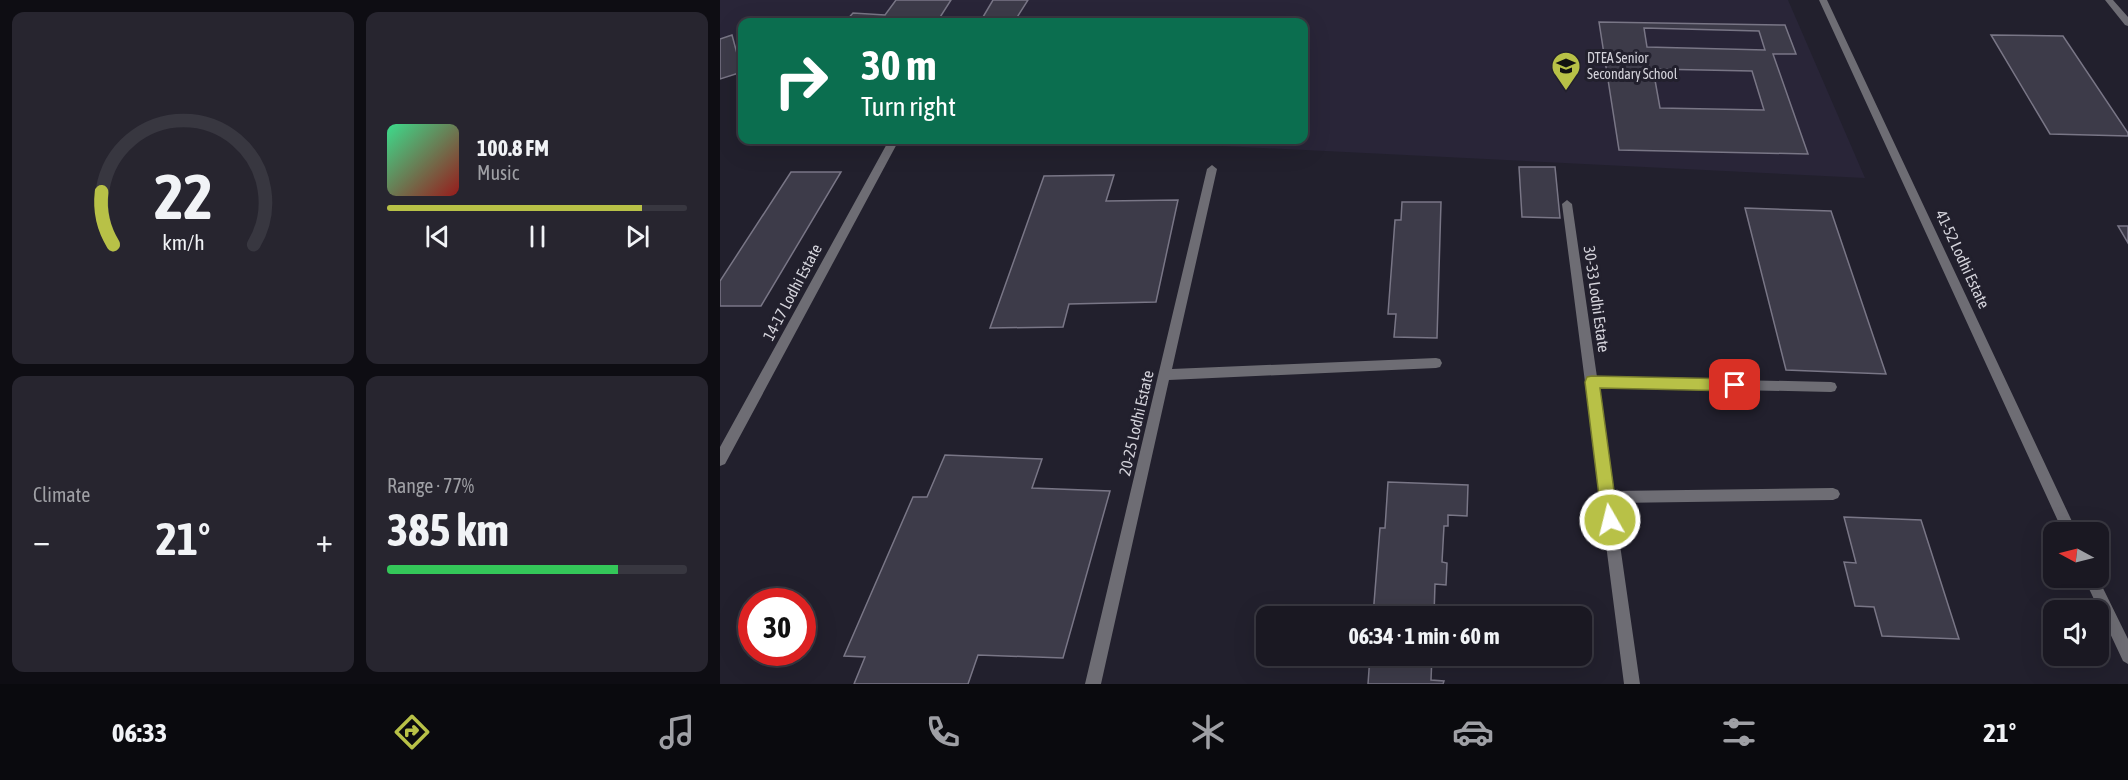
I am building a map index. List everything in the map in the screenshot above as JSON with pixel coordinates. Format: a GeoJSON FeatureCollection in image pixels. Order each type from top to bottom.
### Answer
{"type":"FeatureCollection","features":[{"type":"Feature","properties":{"kind":"street","name":"41-52 Lodhi Estate"},"geometry":{"type":"LineString","coordinates":[[1823,0],[2065,522]]}},
{"type":"Feature","properties":{"kind":"street"},"geometry":{"type":"LineString","coordinates":[[2109,0],[2128,23]]}},
{"type":"Feature","properties":{"kind":"street","name":"14-17 Lodhi Estate"},"geometry":{"type":"LineString","coordinates":[[720,460],[892,144]]}},
{"type":"Feature","properties":{"kind":"street","name":"20-25 Lodhi Estate"},"geometry":{"type":"LineString","coordinates":[[1093,684],[1212,169]]}},
{"type":"Feature","properties":{"kind":"street","name":"30-33 Lodhi Estate"},"geometry":{"type":"LineString","coordinates":[[1568,204],[1632,684]]}},
{"type":"Feature","properties":{"kind":"street"},"geometry":{"type":"LineString","coordinates":[[1164,375],[1436,363]]}},
{"type":"Feature","properties":{"kind":"street"},"geometry":{"type":"LineString","coordinates":[[1592,382],[1831,387]]}},
{"type":"Feature","properties":{"kind":"street"},"geometry":{"type":"LineString","coordinates":[[1607,497],[1833,494]]}},
{"type":"Feature","properties":{"kind":"street"},"geometry":{"type":"LineString","coordinates":[[2096,588],[2128,656]]}},
{"type":"Feature","properties":{"kind":"shaded area","name":"DTEA Senior Secondary School"},"geometry":{"type":"Polygon","coordinates":[[[720,0],[1788,0],[1865,178],[1183,144],[1308,144],[1308,18],[738,18],[738,57],[732,35],[720,39],[720,0]]]}},
{"type":"Feature","properties":{"kind":"building"},"geometry":{"type":"Polygon","coordinates":[[[896,0],[951,0],[940,18],[849,18],[853,13],[885,15],[896,0]]]}},
{"type":"Feature","properties":{"kind":"building"},"geometry":{"type":"Polygon","coordinates":[[[993,0],[1028,0],[1017,18],[982,18],[993,0]]]}},
{"type":"Feature","properties":{"kind":"building"},"geometry":{"type":"Polygon","coordinates":[[[1599,22],[1785,25],[1796,54],[1773,54],[1808,154],[1619,150],[1599,22]],[[1644,28],[1647,47],[1765,50],[1759,31],[1644,28]],[[1653,69],[1660,108],[1764,110],[1752,71],[1653,69]]]}},
{"type":"Feature","properties":{"kind":"building"},"geometry":{"type":"Polygon","coordinates":[[[732,35],[738,57],[738,73],[720,79],[720,39],[732,35]]]}},
{"type":"Feature","properties":{"kind":"building"},"geometry":{"type":"Polygon","coordinates":[[[1991,35],[2063,36],[2128,136],[2050,134],[1991,35]]]}},
{"type":"Feature","properties":{"kind":"building"},"geometry":{"type":"Polygon","coordinates":[[[1519,167],[1555,167],[1560,218],[1522,217],[1519,167]]]}},
{"type":"Feature","properties":{"kind":"building"},"geometry":{"type":"Polygon","coordinates":[[[791,172],[841,172],[761,306],[720,306],[720,281],[791,172]]]}},
{"type":"Feature","properties":{"kind":"building"},"geometry":{"type":"Polygon","coordinates":[[[1114,175],[1106,201],[1178,200],[1156,302],[1069,304],[1063,327],[990,328],[1044,176],[1114,175]]]}},
{"type":"Feature","properties":{"kind":"building"},"geometry":{"type":"Polygon","coordinates":[[[1402,202],[1441,202],[1437,338],[1394,337],[1396,314],[1388,314],[1395,220],[1401,220],[1402,202]]]}},
{"type":"Feature","properties":{"kind":"building"},"geometry":{"type":"Polygon","coordinates":[[[1745,208],[1831,211],[1886,374],[1786,370],[1745,208]]]}},
{"type":"Feature","properties":{"kind":"building"},"geometry":{"type":"Polygon","coordinates":[[[2118,226],[2128,226],[2128,243],[2118,226]]]}},
{"type":"Feature","properties":{"kind":"building"},"geometry":{"type":"Polygon","coordinates":[[[945,455],[1042,459],[1032,488],[1110,491],[1063,658],[978,655],[968,684],[854,684],[865,657],[844,656],[913,497],[927,497],[945,455]]]}},
{"type":"Feature","properties":{"kind":"building"},"geometry":{"type":"Polygon","coordinates":[[[1388,482],[1468,485],[1467,516],[1448,515],[1448,526],[1444,526],[1442,562],[1447,563],[1446,585],[1435,584],[1434,606],[1374,606],[1380,528],[1385,528],[1388,482]]]}},
{"type":"Feature","properties":{"kind":"building"},"geometry":{"type":"Polygon","coordinates":[[[1844,517],[1921,520],[1959,639],[1882,636],[1874,607],[1855,606],[1844,562],[1856,563],[1844,517]]]}},
{"type":"Feature","properties":{"kind":"building"},"geometry":{"type":"Polygon","coordinates":[[[1369,666],[1432,666],[1431,680],[1444,681],[1443,684],[1368,684],[1369,666]]]}},
{"type":"Feature","properties":{"kind":"place","name":"DTEA Senior Secondary School"},"geometry":{"type":"Point","coordinates":[1566,92]}},
{"type":"Feature","properties":{"kind":"route"},"geometry":{"type":"LineString","coordinates":[[1610,520],[1592,382],[1735,385]]}}]}
